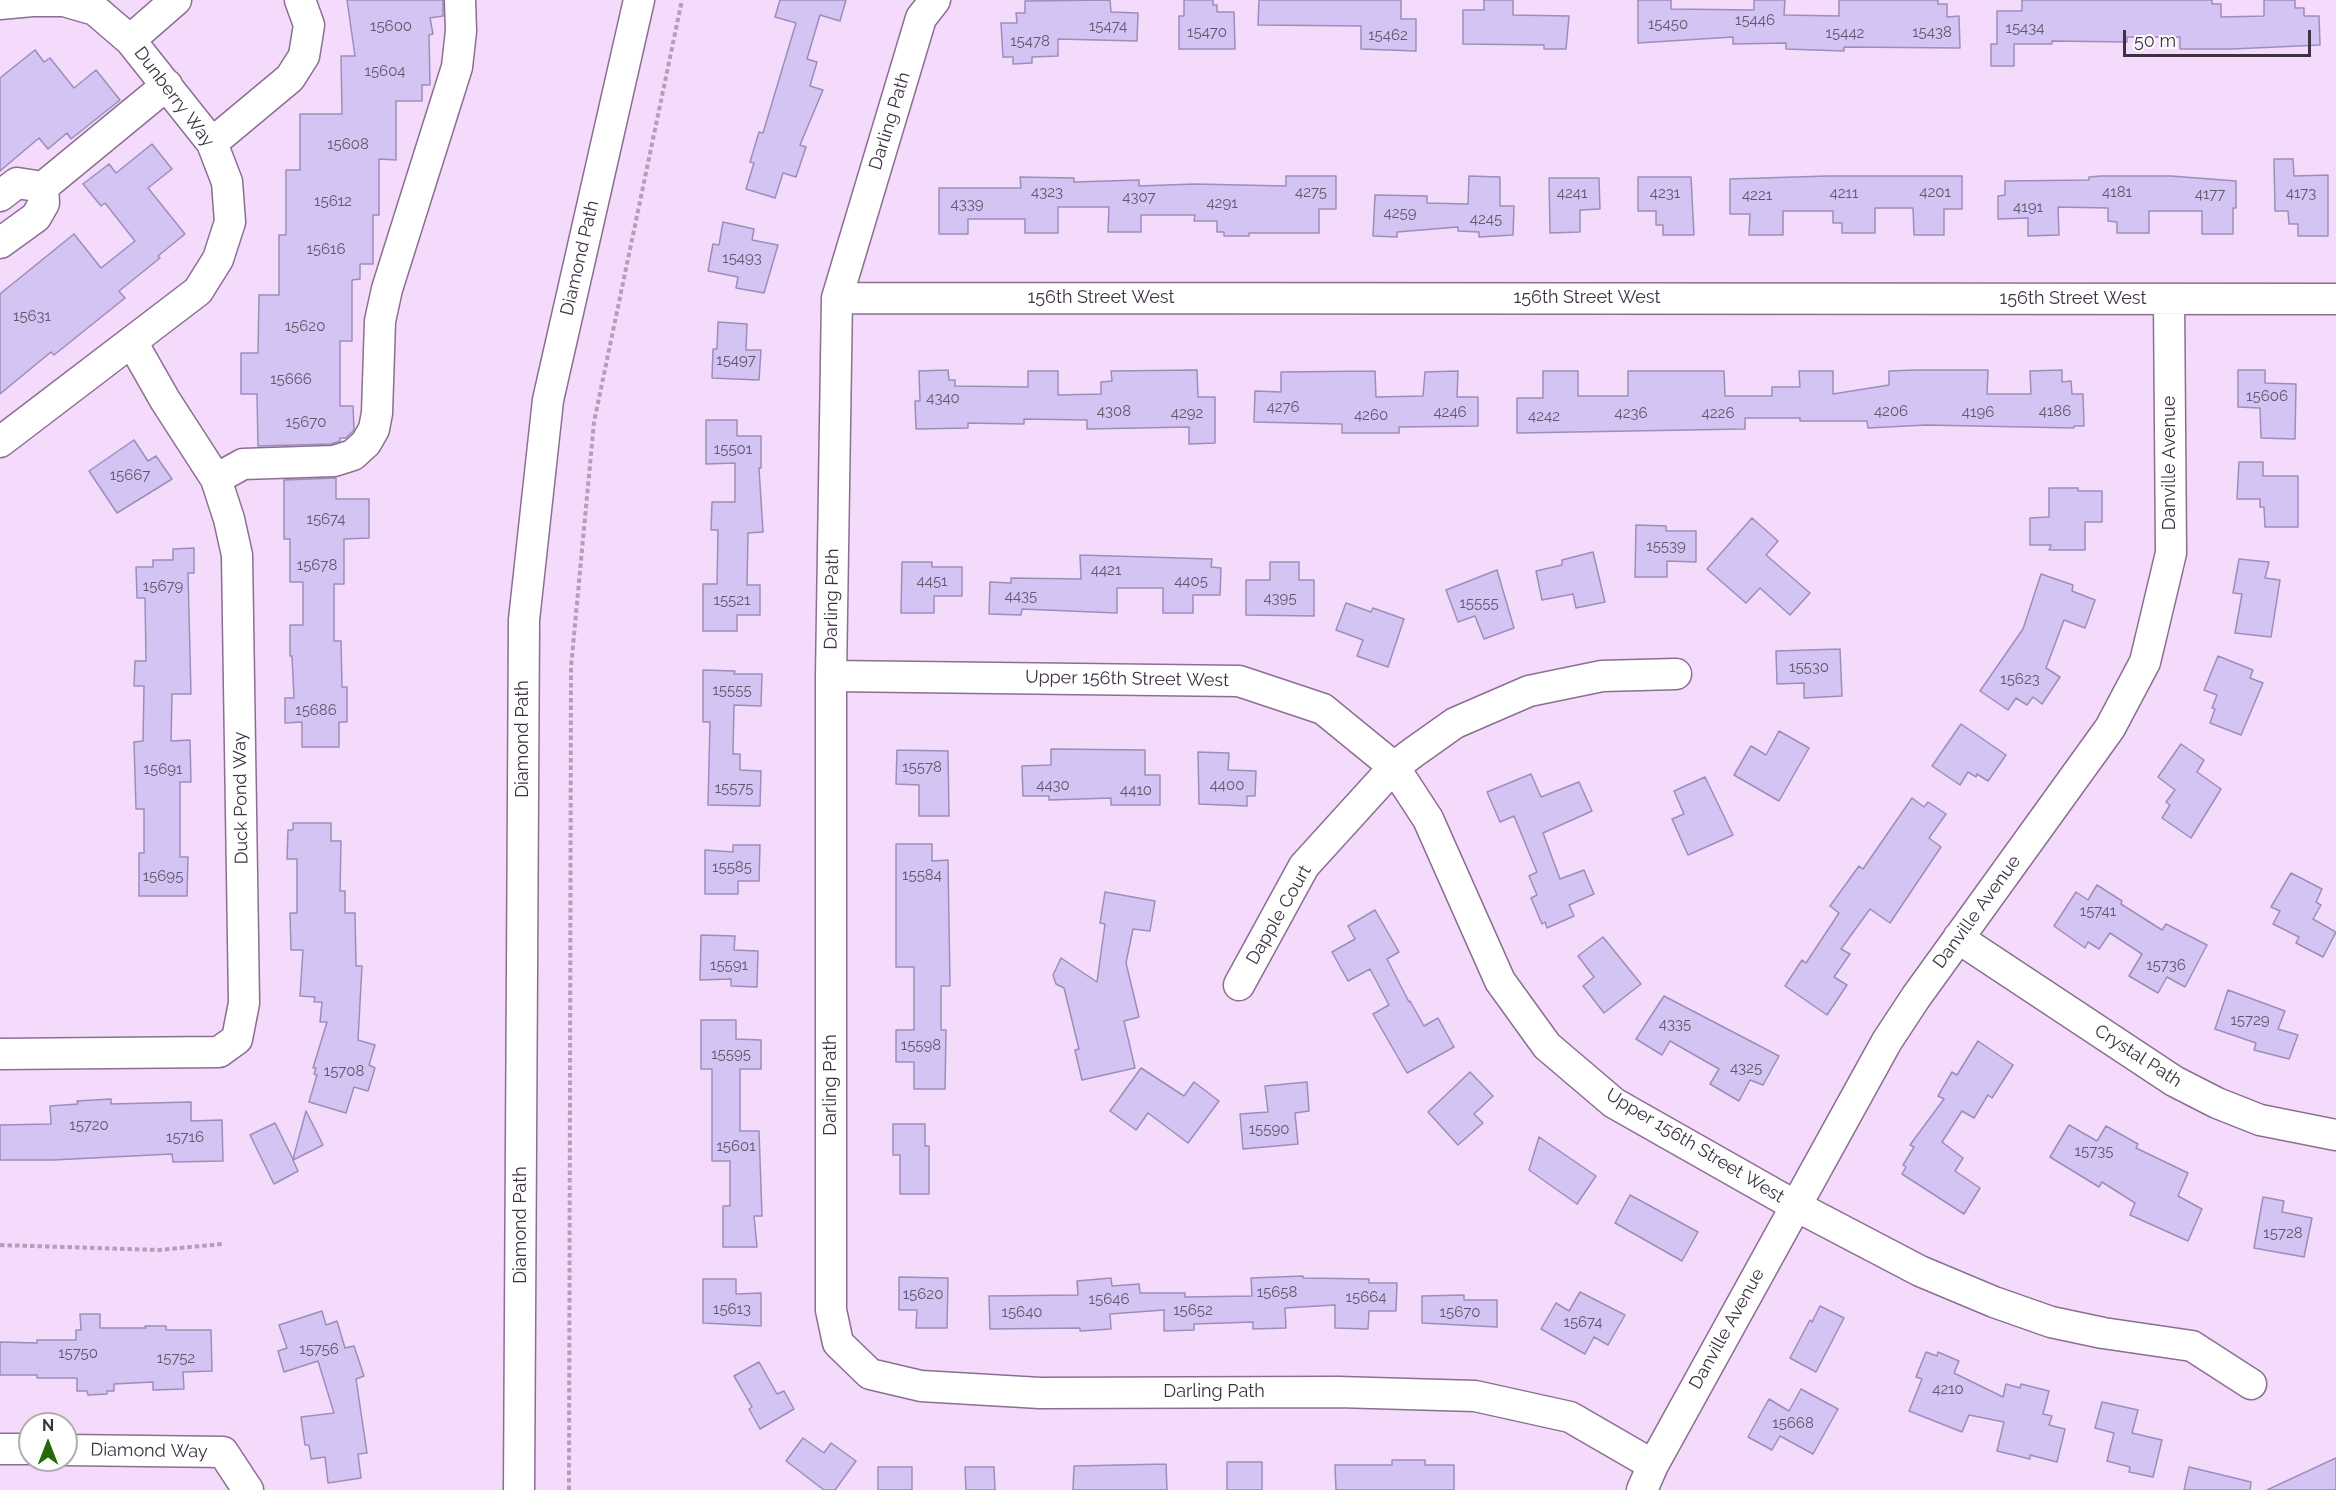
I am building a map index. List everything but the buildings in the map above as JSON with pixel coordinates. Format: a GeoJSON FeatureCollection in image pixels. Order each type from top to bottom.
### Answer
{"type":"FeatureCollection","features":[{"type":"Feature","properties":{"kind":"street"},"geometry":{"type":"LineString","coordinates":[[130,40],[176,0]]}},
{"type":"Feature","properties":{"kind":"street"},"geometry":{"type":"LineString","coordinates":[[212,143],[290,78],[304,56],[309,25],[300,0]]}},
{"type":"Feature","properties":{"kind":"street"},"geometry":{"type":"LineString","coordinates":[[216,479],[243,464],[334,461],[353,455],[366,443],[374,429],[377,413],[380,321],[387,289],[457,67],[461,31],[460,0]]}},
{"type":"Feature","properties":{"kind":"street","name":"Diamond Path"},"geometry":{"type":"LineString","coordinates":[[519,1490],[524,620],[548,400],[639,0]]}},
{"type":"Feature","properties":{"kind":"street","name":"Darling Path"},"geometry":{"type":"LineString","coordinates":[[935,0],[921,18],[837,298],[831,676],[831,1311],[838,1343],[870,1374],[921,1386],[1040,1393],[1338,1392],[1475,1396],[1570,1416],[1648,1477]]}},
{"type":"Feature","properties":{"kind":"street","name":"Dunberry Way"},"geometry":{"type":"LineString","coordinates":[[0,4],[32,1],[75,4],[95,10],[130,40],[212,143],[227,182],[230,222],[218,259],[198,291],[0,441]]}},
{"type":"Feature","properties":{"kind":"street"},"geometry":{"type":"LineString","coordinates":[[0,196],[18,183],[43,187],[167,85]]}},
{"type":"Feature","properties":{"kind":"street"},"geometry":{"type":"LineString","coordinates":[[0,243],[36,217],[44,203],[43,187]]}},
{"type":"Feature","properties":{"kind":"street","name":"156th Street West"},"geometry":{"type":"LineString","coordinates":[[837,298],[2336,299]]}},
{"type":"Feature","properties":{"kind":"street","name":"Danville Avenue"},"geometry":{"type":"LineString","coordinates":[[1648,1477],[1794,1205],[1887,1041],[1958,938],[2110,728],[2145,662],[2171,553],[2169,299]]}},
{"type":"Feature","properties":{"kind":"street","name":"Duck Pond Way"},"geometry":{"type":"LineString","coordinates":[[0,1054],[219,1052],[237,1039],[244,1003],[237,555],[229,519],[216,479],[165,400],[132,342]]}},
{"type":"Feature","properties":{"kind":"street","name":"Dapple Court"},"geometry":{"type":"LineString","coordinates":[[1239,985],[1304,866],[1394,767],[1455,723],[1529,691],[1602,676],[1676,674]]}},
{"type":"Feature","properties":{"kind":"street","name":"Upper 156th Street West"},"geometry":{"type":"LineString","coordinates":[[831,676],[1239,681],[1323,709],[1394,767],[1428,819],[1500,981],[1547,1046],[1614,1103],[1794,1205],[1920,1271],[1994,1302],[2051,1322],[2103,1333],[2192,1346],[2251,1384]]}},
{"type":"Feature","properties":{"kind":"street","name":"Crystal Path"},"geometry":{"type":"LineString","coordinates":[[1958,938],[2175,1081],[2217,1103],[2260,1120],[2336,1135]]}},
{"type":"Feature","properties":{"kind":"street"},"geometry":{"type":"LineString","coordinates":[[0,1449],[18,1449]]}},
{"type":"Feature","properties":{"kind":"street","name":"Diamond Way"},"geometry":{"type":"LineString","coordinates":[[78,1450],[223,1452],[248,1490]]}},
{"type":"Feature","properties":{"kind":"path"},"geometry":{"type":"LineString","coordinates":[[569,1490],[571,667],[594,422],[682,0]]}},
{"type":"Feature","properties":{"kind":"path"},"geometry":{"type":"LineString","coordinates":[[0,1245],[159,1250],[222,1244]]}}]}
